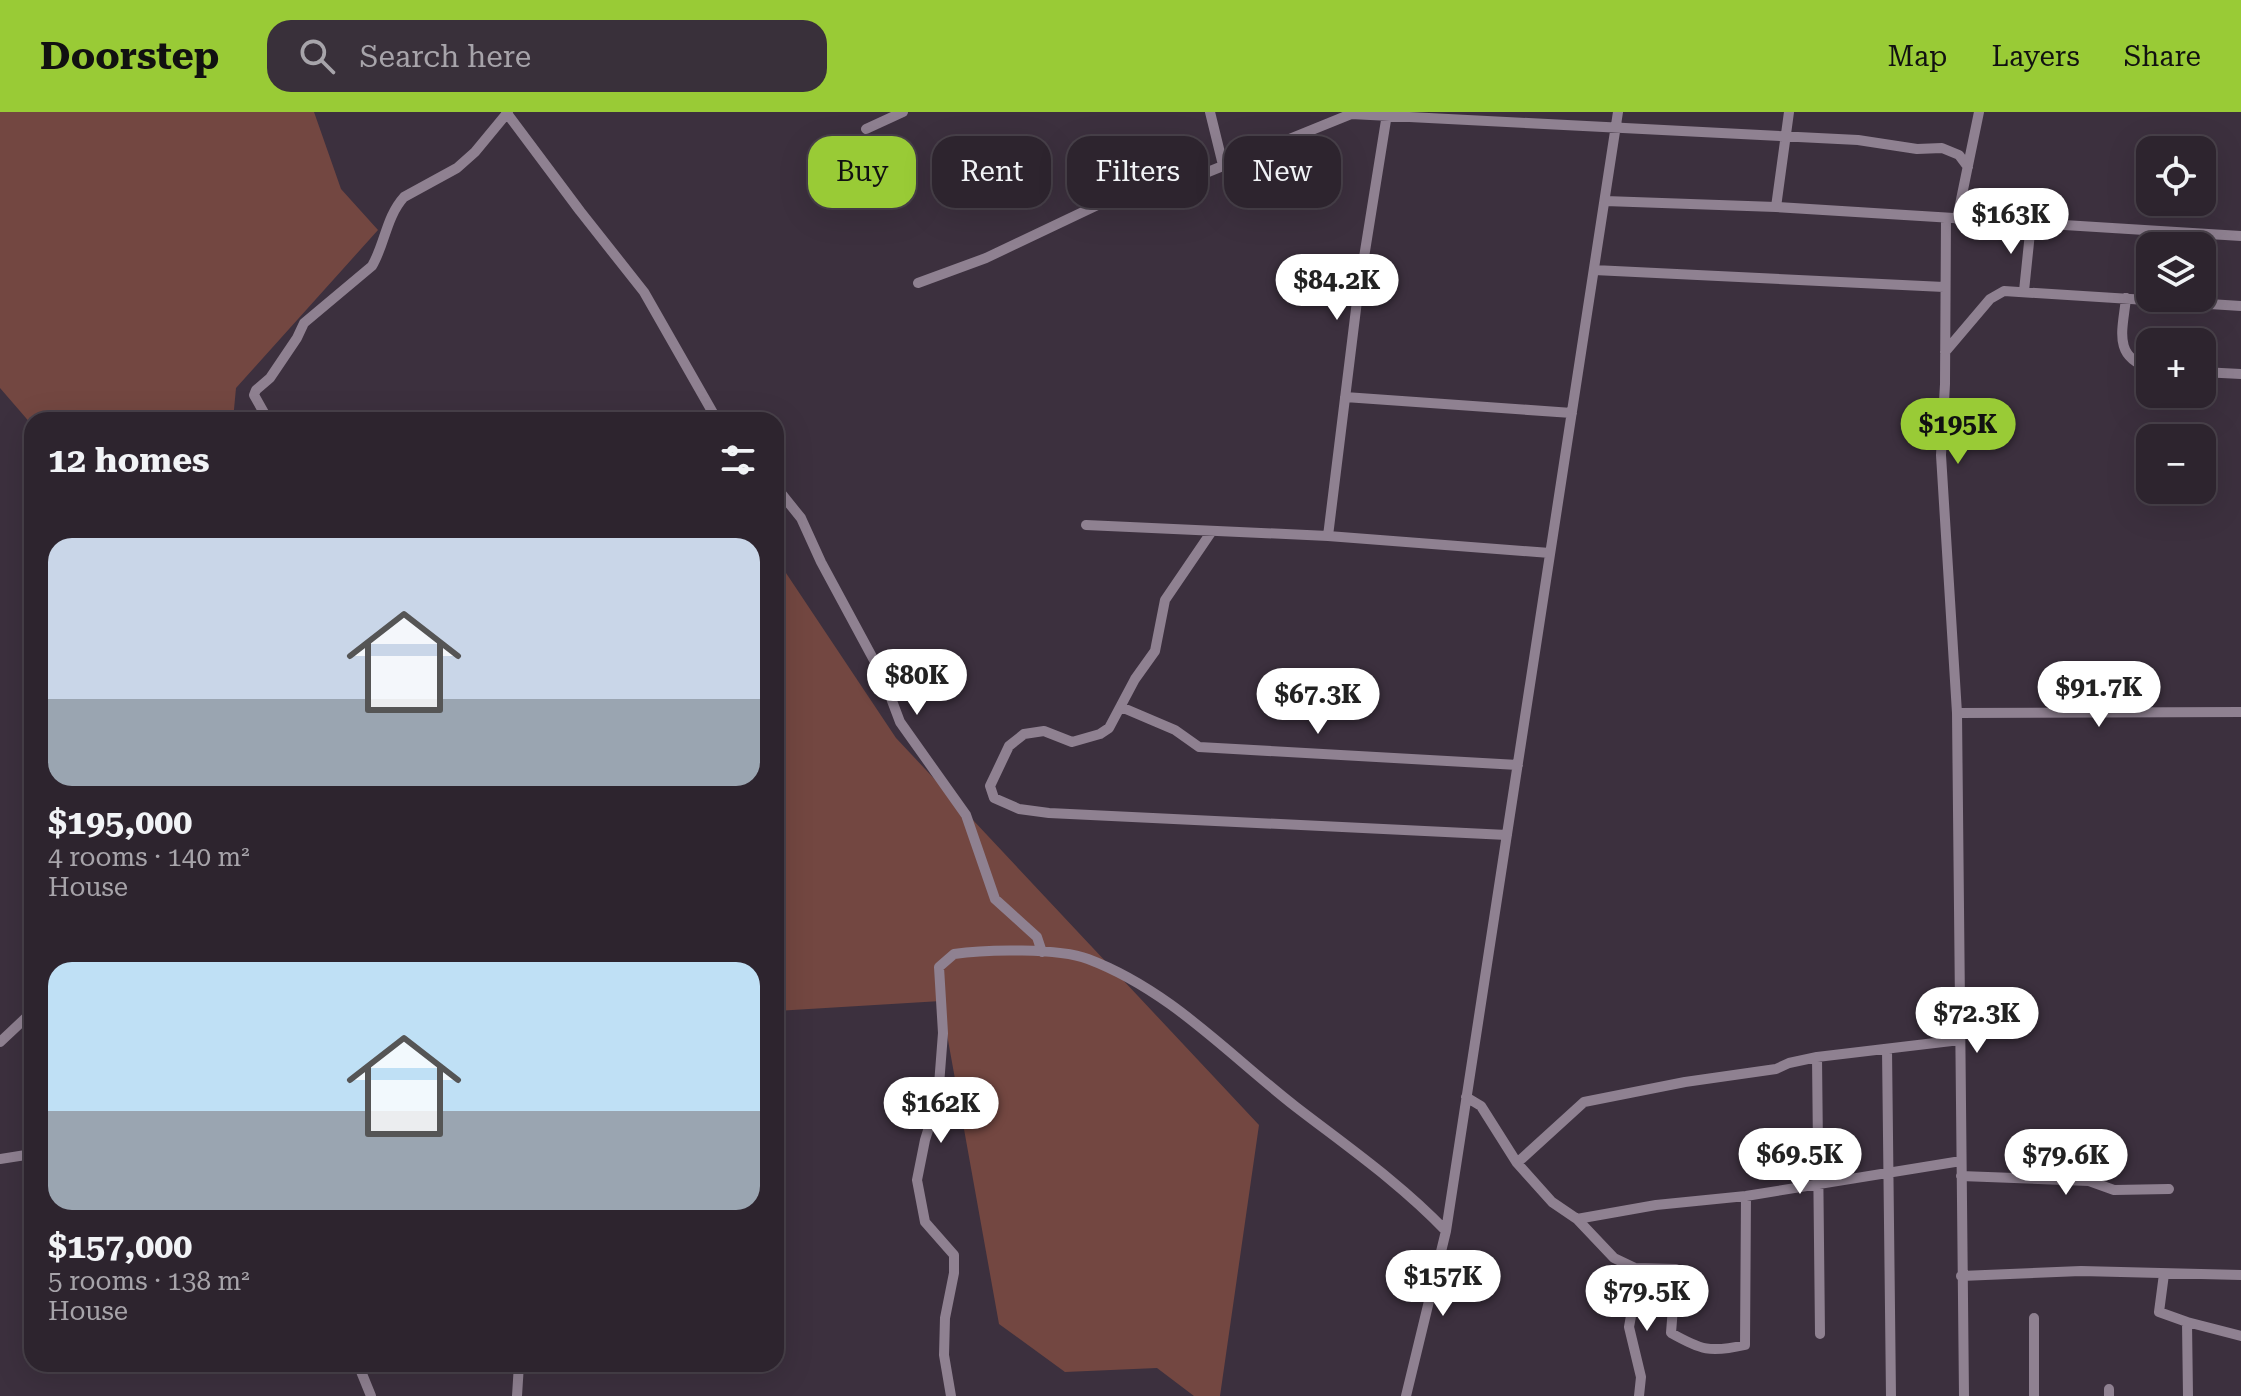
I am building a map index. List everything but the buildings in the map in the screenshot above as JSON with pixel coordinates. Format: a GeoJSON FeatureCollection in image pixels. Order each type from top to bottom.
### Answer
{"type":"FeatureCollection","features":[{"type":"Feature","properties":{"kind":"street"},"geometry":{"type":"LineString","coordinates":[[264,412],[254,395],[256,390],[270,378],[304,323],[372,266],[385,232],[404,197],[457,168],[475,152],[507,112],[644,292],[712,412]]}},
{"type":"Feature","properties":{"kind":"street"},"geometry":{"type":"LineString","coordinates":[[866,129],[903,112]]}},
{"type":"Feature","properties":{"kind":"street"},"geometry":{"type":"LineString","coordinates":[[1210,112],[1223,165]]}},
{"type":"Feature","properties":{"kind":"street"},"geometry":{"type":"LineString","coordinates":[[1406,1396],[1446,1231],[1618,112]]}},
{"type":"Feature","properties":{"kind":"street"},"geometry":{"type":"LineString","coordinates":[[1776,207],[1789,112]]}},
{"type":"Feature","properties":{"kind":"street"},"geometry":{"type":"LineString","coordinates":[[1964,1396],[1957,713],[1941,455],[1944,287],[1952,219],[1968,167],[1979,112]]}},
{"type":"Feature","properties":{"kind":"street"},"geometry":{"type":"LineString","coordinates":[[918,283],[986,258],[1165,173],[1208,172],[1350,113],[1858,140],[1917,149],[1942,148],[1959,155],[1968,167]]}},
{"type":"Feature","properties":{"kind":"street"},"geometry":{"type":"LineString","coordinates":[[1328,536],[1373,192],[1387,115]]}},
{"type":"Feature","properties":{"kind":"street"},"geometry":{"type":"LineString","coordinates":[[1605,201],[1776,207],[2241,236]]}},
{"type":"Feature","properties":{"kind":"street"},"geometry":{"type":"LineString","coordinates":[[2024,291],[2031,223]]}},
{"type":"Feature","properties":{"kind":"street"},"geometry":{"type":"LineString","coordinates":[[1594,270],[1944,287]]}},
{"type":"Feature","properties":{"kind":"street"},"geometry":{"type":"LineString","coordinates":[[1945,352],[1990,299],[2004,291],[2241,306]]}},
{"type":"Feature","properties":{"kind":"street"},"geometry":{"type":"LineString","coordinates":[[2126,298],[2122,340],[2125,353],[2136,363]]}},
{"type":"Feature","properties":{"kind":"street"},"geometry":{"type":"LineString","coordinates":[[2216,373],[2241,374]]}},
{"type":"Feature","properties":{"kind":"street"},"geometry":{"type":"LineString","coordinates":[[1345,397],[1572,413]]}},
{"type":"Feature","properties":{"kind":"street"},"geometry":{"type":"LineString","coordinates":[[784,497],[801,518],[883,677],[900,722],[966,815],[995,899],[1037,937],[1042,952]]}},
{"type":"Feature","properties":{"kind":"street"},"geometry":{"type":"LineString","coordinates":[[1086,525],[1328,536],[1550,553]]}},
{"type":"Feature","properties":{"kind":"street"},"geometry":{"type":"LineString","coordinates":[[1212,531],[1165,600],[1155,651],[1109,728],[1100,734],[1072,742],[1044,731],[1034,731],[1014,741],[990,786],[994,798],[1019,809],[1049,813],[1507,835]]}},
{"type":"Feature","properties":{"kind":"street"},"geometry":{"type":"LineString","coordinates":[[1121,707],[1175,730],[1199,747],[1518,765]]}},
{"type":"Feature","properties":{"kind":"street"},"geometry":{"type":"LineString","coordinates":[[1957,713],[2241,712]]}},
{"type":"Feature","properties":{"kind":"street"},"geometry":{"type":"LineString","coordinates":[[951,1396],[944,1355],[945,1318],[954,1273],[954,1255],[925,1222],[917,1180],[938,1098],[943,1033],[939,967],[948,957],[966,952],[1042,952],[1085,958],[1137,982],[1190,1017],[1295,1106],[1391,1178],[1446,1231]]}},
{"type":"Feature","properties":{"kind":"street"},"geometry":{"type":"LineString","coordinates":[[0,1042],[24,1020]]}},
{"type":"Feature","properties":{"kind":"street"},"geometry":{"type":"LineString","coordinates":[[1517,1163],[1584,1102],[1685,1082],[1776,1069],[1817,1057],[1960,1040]]}},
{"type":"Feature","properties":{"kind":"street"},"geometry":{"type":"LineString","coordinates":[[1887,1049],[1891,1396]]}},
{"type":"Feature","properties":{"kind":"street"},"geometry":{"type":"LineString","coordinates":[[1817,1057],[1820,1334]]}},
{"type":"Feature","properties":{"kind":"street"},"geometry":{"type":"LineString","coordinates":[[1466,1097],[1481,1106],[1517,1163],[1552,1202],[1577,1219],[1614,1258],[1635,1268],[1676,1269],[1671,1333],[1698,1348],[1724,1350],[1745,1345],[1746,1196]]}},
{"type":"Feature","properties":{"kind":"street"},"geometry":{"type":"LineString","coordinates":[[0,1159],[24,1155]]}},
{"type":"Feature","properties":{"kind":"street"},"geometry":{"type":"LineString","coordinates":[[1577,1219],[1656,1205],[1746,1196],[1961,1161]]}},
{"type":"Feature","properties":{"kind":"street"},"geometry":{"type":"LineString","coordinates":[[1961,1176],[2089,1181],[2114,1190],[2169,1189]]}},
{"type":"Feature","properties":{"kind":"street"},"geometry":{"type":"LineString","coordinates":[[1635,1268],[1635,1294],[1629,1327],[1641,1377],[1639,1396]]}},
{"type":"Feature","properties":{"kind":"street"},"geometry":{"type":"LineString","coordinates":[[1961,1276],[2081,1271],[2241,1275]]}},
{"type":"Feature","properties":{"kind":"street"},"geometry":{"type":"LineString","coordinates":[[2164,1274],[2159,1312],[2241,1336]]}},
{"type":"Feature","properties":{"kind":"street"},"geometry":{"type":"LineString","coordinates":[[2034,1318],[2034,1396]]}},
{"type":"Feature","properties":{"kind":"street"},"geometry":{"type":"LineString","coordinates":[[2187,1322],[2188,1396]]}},
{"type":"Feature","properties":{"kind":"street"},"geometry":{"type":"LineString","coordinates":[[361,1372],[371,1396]]}},
{"type":"Feature","properties":{"kind":"street"},"geometry":{"type":"LineString","coordinates":[[517,1396],[518,1372]]}},
{"type":"Feature","properties":{"kind":"shaded area"},"geometry":{"type":"Polygon","coordinates":[[[0,112],[314,112],[341,189],[378,230],[236,388],[234,412],[24,412],[24,416],[0,388],[0,112]]]}},
{"type":"Feature","properties":{"kind":"shaded area"},"geometry":{"type":"Polygon","coordinates":[[[784,570],[896,738],[1259,1125],[1220,1396],[1194,1396],[1157,1368],[1065,1372],[999,1324],[941,1001],[784,1011],[784,570]]]}}]}
